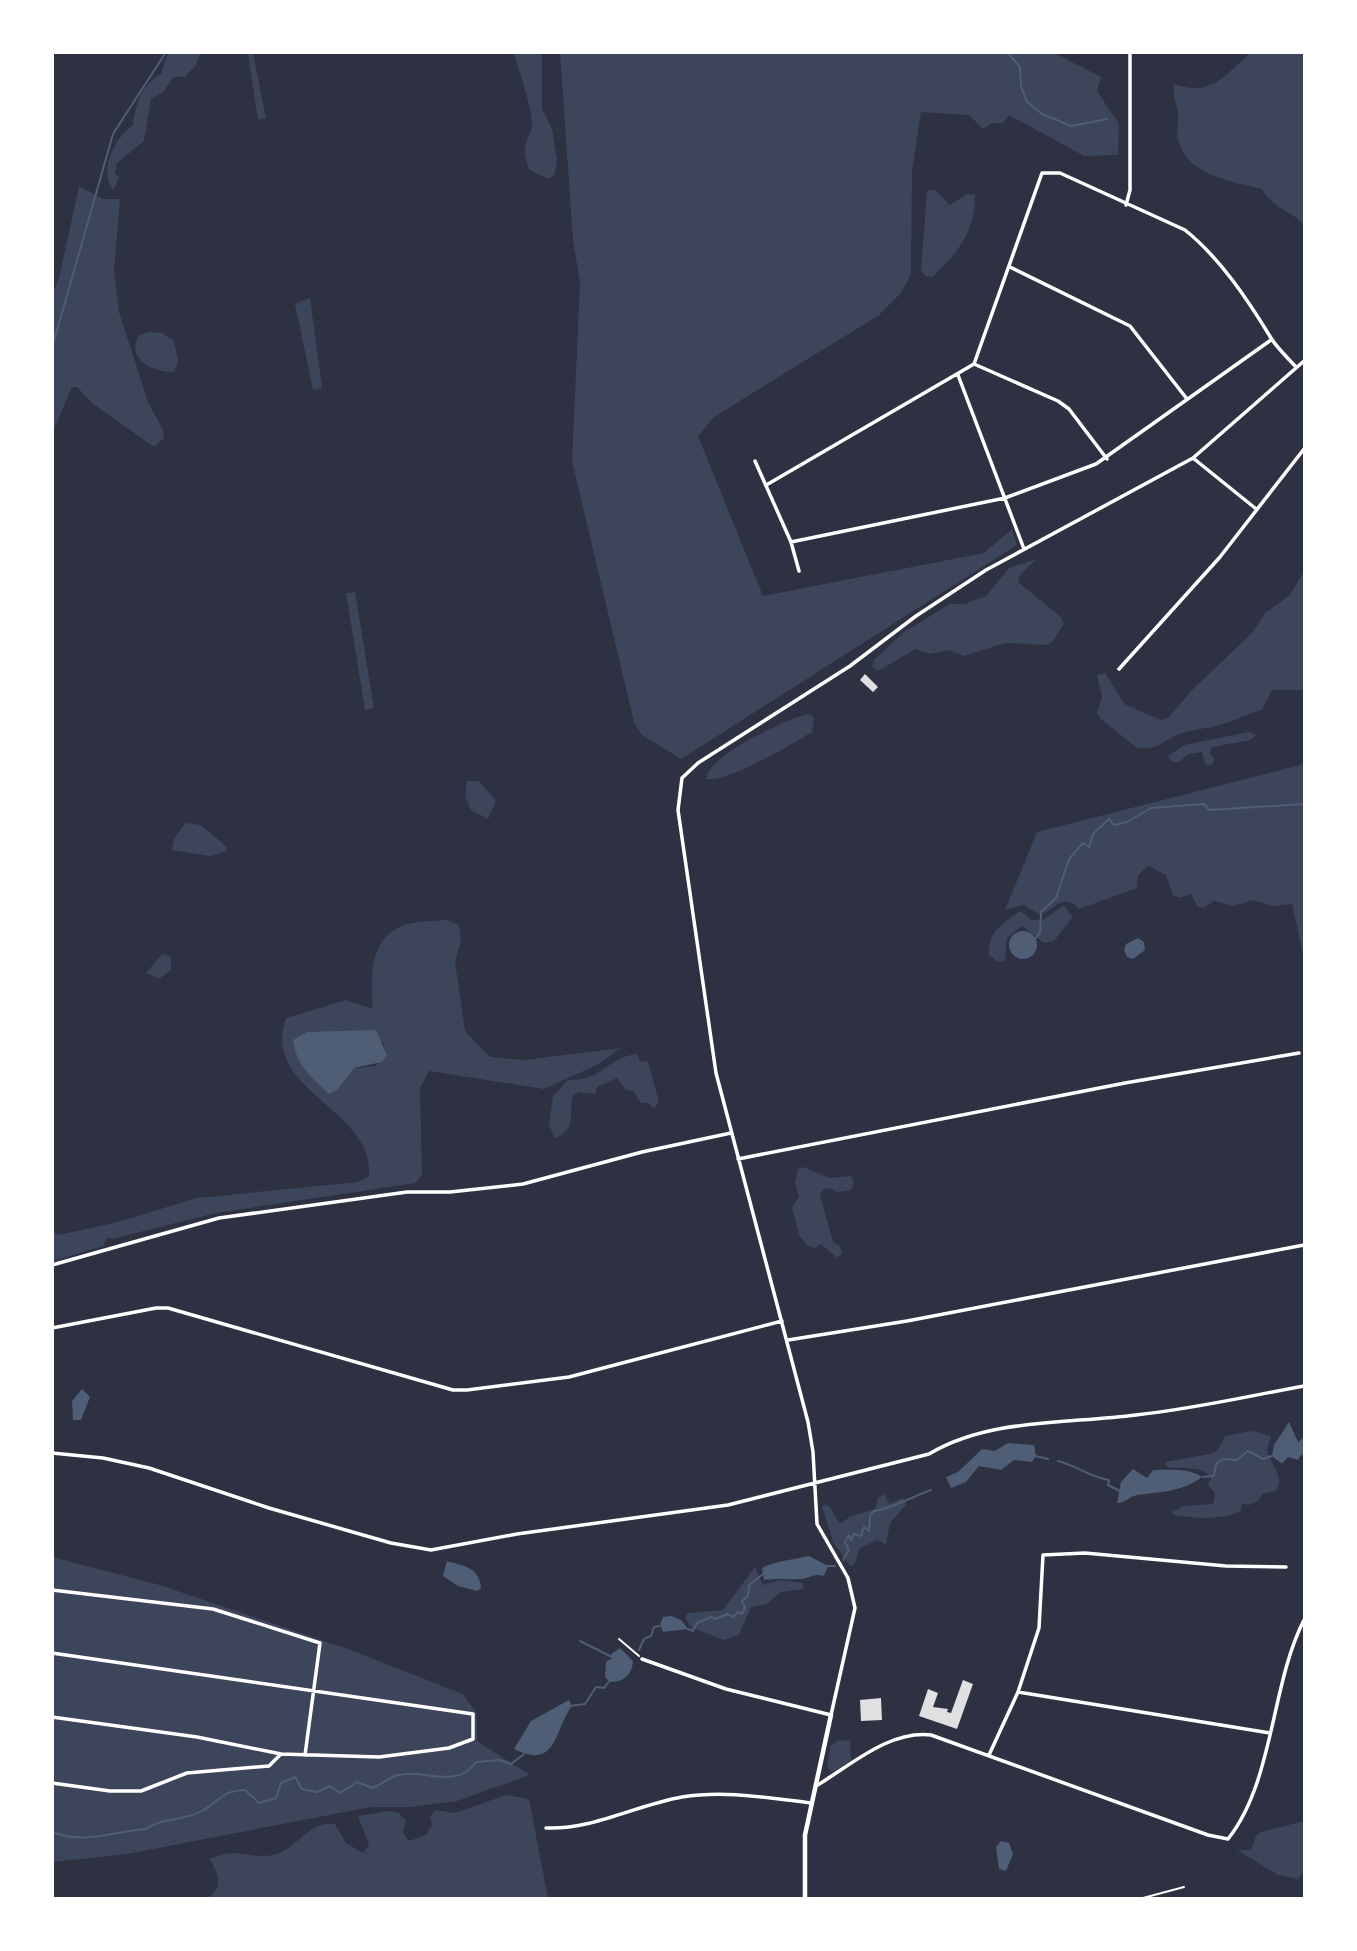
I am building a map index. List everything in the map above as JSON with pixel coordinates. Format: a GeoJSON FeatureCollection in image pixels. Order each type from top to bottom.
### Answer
{"type":"FeatureCollection","features":[{"type":"Feature","properties":{"kind":"street"},"geometry":{"type":"LineString","coordinates":[[1126,205],[1130,190],[1130,52]]}},
{"type":"Feature","properties":{"kind":"street"},"geometry":{"type":"LineString","coordinates":[[768,484],[974,364],[1042,173],[1060,173],[1185,230],[1200,242],[1265,325],[1272,340],[1296,367]]}},
{"type":"Feature","properties":{"kind":"street"},"geometry":{"type":"LineString","coordinates":[[1010,267],[1130,326],[1187,400]]}},
{"type":"Feature","properties":{"kind":"street"},"geometry":{"type":"LineString","coordinates":[[791,542],[1005,498],[1107,459],[1272,340]]}},
{"type":"Feature","properties":{"kind":"street"},"geometry":{"type":"LineString","coordinates":[[805,1899],[805,1835],[855,1608],[848,1578],[817,1524],[810,1432],[713,1058],[678,810],[682,778],[698,763],[850,666],[955,589],[1193,458],[1304,361]]}},
{"type":"Feature","properties":{"kind":"street"},"geometry":{"type":"LineString","coordinates":[[974,364],[1058,401],[1069,410],[1107,459]]}},
{"type":"Feature","properties":{"kind":"street"},"geometry":{"type":"LineString","coordinates":[[958,375],[1024,549]]}},
{"type":"Feature","properties":{"kind":"street"},"geometry":{"type":"LineString","coordinates":[[1119,669],[1220,557],[1255,508],[1304,449]]}},
{"type":"Feature","properties":{"kind":"street"},"geometry":{"type":"LineString","coordinates":[[1193,458],[1255,508]]}},
{"type":"Feature","properties":{"kind":"street"},"geometry":{"type":"LineString","coordinates":[[755,461],[768,484],[791,542],[799,571]]}},
{"type":"Feature","properties":{"kind":"street"},"geometry":{"type":"LineString","coordinates":[[738,1159],[1125,1083],[1299,1054]]}},
{"type":"Feature","properties":{"kind":"street"},"geometry":{"type":"LineString","coordinates":[[52,1265],[219,1218],[407,1192],[450,1192],[523,1184],[642,1152],[731,1133]]}},
{"type":"Feature","properties":{"kind":"street"},"geometry":{"type":"LineString","coordinates":[[788,1340],[907,1321],[1304,1245]]}},
{"type":"Feature","properties":{"kind":"street"},"geometry":{"type":"LineString","coordinates":[[52,1328],[168,1308],[453,1390],[467,1390],[569,1377],[782,1321]]}},
{"type":"Feature","properties":{"kind":"street"},"geometry":{"type":"LineString","coordinates":[[52,1453],[103,1458],[149,1468],[269,1508],[391,1543],[431,1550],[517,1534],[728,1505],[929,1454],[951,1441],[984,1431],[1139,1415],[1304,1386]]}},
{"type":"Feature","properties":{"kind":"street"},"geometry":{"type":"LineString","coordinates":[[989,1755],[1018,1692],[1039,1628],[1043,1555],[1085,1553],[1226,1566],[1286,1567]]}},
{"type":"Feature","properties":{"kind":"street"},"geometry":{"type":"LineString","coordinates":[[52,1590],[213,1609],[320,1643],[305,1755]]}},
{"type":"Feature","properties":{"kind":"street"},"geometry":{"type":"LineString","coordinates":[[815,1786],[873,1751],[910,1735],[931,1735],[1208,1835],[1228,1839],[1238,1827],[1248,1800],[1304,1620]]}},
{"type":"Feature","properties":{"kind":"street"},"geometry":{"type":"LineString","coordinates":[[52,1653],[473,1714],[473,1739],[449,1748],[379,1757],[281,1754],[197,1737],[52,1717]]}},
{"type":"Feature","properties":{"kind":"street"},"geometry":{"type":"LineString","coordinates":[[642,1659],[726,1689],[831,1715]]}},
{"type":"Feature","properties":{"kind":"street"},"geometry":{"type":"LineString","coordinates":[[1018,1692],[1270,1733]]}},
{"type":"Feature","properties":{"kind":"street"},"geometry":{"type":"LineString","coordinates":[[52,1783],[110,1791],[141,1791],[187,1773],[269,1766],[281,1754]]}},
{"type":"Feature","properties":{"kind":"street"},"geometry":{"type":"LineString","coordinates":[[546,1828],[568,1829],[680,1797],[707,1794],[811,1803]]}},
{"type":"Feature","properties":{"kind":"lane"},"geometry":{"type":"LineString","coordinates":[[1143,1899],[1184,1887]]}},
{"type":"Feature","properties":{"kind":"path"},"geometry":{"type":"LineString","coordinates":[[620,1639],[642,1659]]}},
{"type":"Feature","properties":{"kind":"shaded area"},"geometry":{"type":"Polygon","coordinates":[[[168,53],[200,53],[196,65],[185,77],[173,77],[164,91],[151,99],[144,141],[117,163],[115,173],[119,178],[113,190],[107,173],[111,154],[120,138],[133,125],[141,95],[154,78],[161,74],[168,53]]]}},
{"type":"Feature","properties":{"kind":"shaded area"},"geometry":{"type":"Polygon","coordinates":[[[253,53],[266,118],[258,120],[248,54],[253,53]]]}},
{"type":"Feature","properties":{"kind":"shaded area"},"geometry":{"type":"Polygon","coordinates":[[[513,53],[541,53],[542,56],[542,109],[552,129],[557,160],[555,174],[549,179],[530,170],[526,161],[525,148],[532,122],[513,53]]]}},
{"type":"Feature","properties":{"kind":"shaded area"},"geometry":{"type":"Polygon","coordinates":[[[560,53],[1054,53],[1101,77],[1097,91],[1119,124],[1118,155],[1084,156],[1009,115],[1003,123],[992,123],[983,129],[969,115],[921,112],[912,172],[911,274],[901,293],[879,315],[714,417],[698,436],[763,596],[984,553],[1012,529],[1017,545],[681,759],[641,734],[634,722],[572,461],[580,283],[573,240],[560,53]]]}},
{"type":"Feature","properties":{"kind":"shaded area"},"geometry":{"type":"Polygon","coordinates":[[[1250,53],[1304,53],[1304,224],[1276,205],[1262,189],[1226,180],[1203,170],[1185,154],[1179,143],[1174,84],[1198,88],[1208,86],[1225,76],[1250,53]]]}},
{"type":"Feature","properties":{"kind":"shaded area"},"geometry":{"type":"Polygon","coordinates":[[[79,186],[103,199],[120,199],[114,271],[119,312],[148,402],[163,430],[164,438],[154,447],[92,403],[77,387],[72,387],[53,431],[53,294],[60,274],[79,186]]]}},
{"type":"Feature","properties":{"kind":"shaded area"},"geometry":{"type":"Polygon","coordinates":[[[935,190],[950,205],[968,194],[975,195],[972,220],[963,241],[932,277],[925,276],[921,270],[927,191],[935,190]]]}},
{"type":"Feature","properties":{"kind":"shaded area"},"geometry":{"type":"Polygon","coordinates":[[[310,298],[322,388],[313,390],[295,304],[310,298]]]}},
{"type":"Feature","properties":{"kind":"shaded area"},"geometry":{"type":"Polygon","coordinates":[[[149,332],[162,333],[174,341],[178,362],[174,372],[150,367],[138,358],[136,344],[139,335],[149,332]]]}},
{"type":"Feature","properties":{"kind":"shaded area"},"geometry":{"type":"Polygon","coordinates":[[[1037,559],[1021,574],[1018,582],[1061,617],[1064,624],[1053,641],[1047,645],[1005,643],[964,656],[950,650],[929,654],[916,649],[878,671],[872,667],[874,660],[904,632],[950,604],[965,604],[986,596],[1009,568],[1037,559]]]}},
{"type":"Feature","properties":{"kind":"shaded area"},"geometry":{"type":"Polygon","coordinates":[[[1304,571],[1304,690],[1272,690],[1262,710],[1220,725],[1182,733],[1149,748],[1137,748],[1101,719],[1097,713],[1102,697],[1097,675],[1105,673],[1124,704],[1161,720],[1169,717],[1194,688],[1252,633],[1265,613],[1290,595],[1304,571]]]}},
{"type":"Feature","properties":{"kind":"shaded area"},"geometry":{"type":"Polygon","coordinates":[[[355,592],[374,708],[365,710],[346,593],[355,592]]]}},
{"type":"Feature","properties":{"kind":"shaded area"},"geometry":{"type":"Polygon","coordinates":[[[808,714],[814,717],[812,732],[743,769],[716,779],[706,779],[719,760],[733,750],[766,731],[808,714]]]}},
{"type":"Feature","properties":{"kind":"shaded area"},"geometry":{"type":"Polygon","coordinates":[[[1249,732],[1256,735],[1251,740],[1212,747],[1210,754],[1215,759],[1211,765],[1205,764],[1202,752],[1189,754],[1179,762],[1172,762],[1168,756],[1184,745],[1249,732]]]}},
{"type":"Feature","properties":{"kind":"shaded area"},"geometry":{"type":"Polygon","coordinates":[[[1304,764],[1304,959],[1292,904],[1272,906],[1253,900],[1234,906],[1214,901],[1203,908],[1197,906],[1191,894],[1179,898],[1173,895],[1166,875],[1148,866],[1138,875],[1137,888],[1079,909],[1069,902],[1064,902],[1040,915],[1024,905],[1005,910],[1037,832],[1304,764]]]}},
{"type":"Feature","properties":{"kind":"shaded area"},"geometry":{"type":"Polygon","coordinates":[[[467,781],[479,781],[496,801],[488,819],[471,810],[465,796],[467,781]]]}},
{"type":"Feature","properties":{"kind":"shaded area"},"geometry":{"type":"Polygon","coordinates":[[[185,823],[201,825],[227,847],[225,852],[210,856],[172,850],[174,839],[185,823]]]}},
{"type":"Feature","properties":{"kind":"shaded area"},"geometry":{"type":"Polygon","coordinates":[[[1064,905],[1073,917],[1054,941],[1044,943],[1022,926],[1007,938],[1005,961],[998,962],[989,955],[994,934],[1014,915],[1021,911],[1032,920],[1043,920],[1064,905]]]}},
{"type":"Feature","properties":{"kind":"shaded area"},"geometry":{"type":"Polygon","coordinates":[[[447,920],[459,925],[461,941],[455,962],[465,1031],[490,1057],[524,1060],[621,1048],[599,1064],[544,1089],[429,1071],[420,1088],[422,1175],[416,1183],[216,1213],[112,1239],[107,1237],[103,1246],[53,1261],[52,1231],[58,1235],[114,1223],[197,1198],[358,1182],[369,1176],[366,1153],[355,1133],[302,1082],[289,1064],[282,1043],[286,1018],[346,1000],[373,1009],[372,971],[379,947],[386,937],[395,929],[408,924],[447,920]],[[307,1032],[354,1068],[375,1066],[386,1055],[383,1042],[335,1032],[307,1032]]]}},
{"type":"Feature","properties":{"kind":"shaded area"},"geometry":{"type":"Polygon","coordinates":[[[1023,931],[1033,935],[1037,945],[1033,955],[1023,959],[1013,955],[1009,945],[1013,935],[1023,931]]]}},
{"type":"Feature","properties":{"kind":"shaded area"},"geometry":{"type":"Polygon","coordinates":[[[1138,938],[1144,942],[1145,950],[1133,959],[1127,957],[1124,950],[1126,944],[1138,938]]]}},
{"type":"Feature","properties":{"kind":"shaded area"},"geometry":{"type":"Polygon","coordinates":[[[162,954],[171,957],[171,970],[159,979],[146,973],[162,954]]]}},
{"type":"Feature","properties":{"kind":"shaded area"},"geometry":{"type":"Polygon","coordinates":[[[376,1030],[387,1055],[382,1062],[354,1068],[337,1090],[329,1094],[301,1064],[293,1040],[307,1032],[376,1030]]]}},
{"type":"Feature","properties":{"kind":"shaded area"},"geometry":{"type":"Polygon","coordinates":[[[637,1054],[640,1061],[648,1062],[659,1102],[654,1108],[648,1103],[641,1103],[633,1091],[626,1090],[617,1078],[597,1087],[595,1094],[580,1092],[573,1095],[571,1120],[567,1130],[555,1138],[549,1125],[553,1096],[568,1080],[589,1077],[626,1056],[637,1054]]]}},
{"type":"Feature","properties":{"kind":"shaded area"},"geometry":{"type":"Polygon","coordinates":[[[804,1167],[829,1178],[851,1176],[854,1183],[851,1190],[837,1192],[831,1188],[824,1189],[820,1195],[833,1242],[840,1246],[842,1253],[837,1258],[821,1244],[815,1248],[808,1246],[799,1235],[792,1208],[799,1196],[795,1183],[798,1169],[804,1167]]]}},
{"type":"Feature","properties":{"kind":"shaded area"},"geometry":{"type":"Polygon","coordinates":[[[82,1389],[90,1397],[81,1420],[73,1420],[72,1401],[82,1389]]]}},
{"type":"Feature","properties":{"kind":"shaded area"},"geometry":{"type":"Polygon","coordinates":[[[1289,1422],[1298,1442],[1304,1437],[1304,1456],[1301,1455],[1298,1460],[1288,1457],[1282,1464],[1272,1456],[1274,1445],[1289,1422]]]}},
{"type":"Feature","properties":{"kind":"shaded area"},"geometry":{"type":"Polygon","coordinates":[[[1252,1431],[1271,1436],[1267,1450],[1278,1475],[1276,1491],[1262,1494],[1259,1500],[1249,1505],[1242,1503],[1241,1511],[1225,1516],[1198,1518],[1173,1515],[1172,1512],[1183,1506],[1213,1504],[1215,1493],[1208,1485],[1211,1478],[1207,1474],[1197,1469],[1167,1467],[1165,1462],[1210,1454],[1217,1451],[1225,1436],[1252,1431]]]}},
{"type":"Feature","properties":{"kind":"shaded area"},"geometry":{"type":"Polygon","coordinates":[[[1008,1443],[1034,1445],[1036,1456],[1032,1462],[1014,1460],[1001,1470],[979,1466],[966,1482],[951,1488],[946,1477],[958,1472],[982,1449],[995,1451],[1008,1443]]]}},
{"type":"Feature","properties":{"kind":"shaded area"},"geometry":{"type":"Polygon","coordinates":[[[1133,1469],[1147,1478],[1153,1470],[1185,1471],[1202,1477],[1179,1488],[1137,1495],[1117,1503],[1121,1482],[1133,1469]]]}},
{"type":"Feature","properties":{"kind":"shaded area"},"geometry":{"type":"Polygon","coordinates":[[[884,1494],[889,1504],[903,1498],[906,1505],[890,1523],[886,1545],[877,1540],[860,1548],[854,1565],[850,1566],[833,1542],[822,1507],[824,1504],[830,1507],[840,1524],[851,1516],[875,1509],[878,1498],[884,1494]]]}},
{"type":"Feature","properties":{"kind":"shaded area"},"geometry":{"type":"Polygon","coordinates":[[[809,1556],[828,1566],[824,1576],[764,1580],[762,1568],[809,1556]]]}},
{"type":"Feature","properties":{"kind":"shaded area"},"geometry":{"type":"Polygon","coordinates":[[[52,1557],[160,1585],[348,1649],[463,1694],[477,1714],[477,1741],[530,1775],[457,1801],[410,1807],[371,1807],[127,1854],[53,1862],[52,1557]]]}},
{"type":"Feature","properties":{"kind":"shaded area"},"geometry":{"type":"Polygon","coordinates":[[[447,1561],[465,1566],[474,1572],[481,1588],[477,1591],[458,1586],[443,1576],[447,1561]]]}},
{"type":"Feature","properties":{"kind":"shaded area"},"geometry":{"type":"Polygon","coordinates":[[[755,1567],[763,1585],[780,1580],[803,1583],[803,1589],[781,1592],[767,1604],[751,1607],[739,1635],[723,1640],[691,1627],[685,1617],[688,1613],[723,1610],[755,1567]]]}},
{"type":"Feature","properties":{"kind":"shaded area"},"geometry":{"type":"Polygon","coordinates":[[[671,1616],[681,1620],[688,1629],[663,1632],[660,1625],[663,1617],[671,1616]]]}},
{"type":"Feature","properties":{"kind":"shaded area"},"geometry":{"type":"Polygon","coordinates":[[[620,1648],[633,1661],[631,1670],[619,1681],[610,1682],[605,1677],[606,1662],[613,1658],[611,1654],[620,1648]]]}},
{"type":"Feature","properties":{"kind":"shaded area"},"geometry":{"type":"Polygon","coordinates":[[[569,1700],[572,1706],[547,1751],[539,1755],[514,1749],[531,1721],[569,1700]]]}},
{"type":"Feature","properties":{"kind":"shaded area"},"geometry":{"type":"Polygon","coordinates":[[[850,1740],[851,1761],[832,1772],[827,1767],[831,1745],[837,1741],[850,1740]]]}},
{"type":"Feature","properties":{"kind":"shaded area"},"geometry":{"type":"Polygon","coordinates":[[[506,1795],[529,1799],[548,1898],[207,1898],[218,1886],[215,1869],[209,1859],[219,1855],[273,1855],[325,1824],[335,1824],[346,1843],[363,1853],[369,1845],[358,1816],[389,1811],[399,1813],[406,1821],[403,1832],[409,1841],[426,1835],[432,1826],[430,1817],[435,1810],[455,1813],[506,1795]]]}},
{"type":"Feature","properties":{"kind":"shaded area"},"geometry":{"type":"Polygon","coordinates":[[[1304,1821],[1304,1871],[1298,1879],[1278,1875],[1237,1850],[1251,1850],[1256,1836],[1261,1832],[1304,1821]]]}},
{"type":"Feature","properties":{"kind":"shaded area"},"geometry":{"type":"Polygon","coordinates":[[[1001,1841],[1009,1843],[1013,1854],[1006,1871],[999,1869],[996,1847],[1001,1841]]]}},
{"type":"Feature","properties":{"kind":"building"},"geometry":{"type":"Polygon","coordinates":[[[865,674],[878,687],[873,692],[860,680],[865,674]]]}},
{"type":"Feature","properties":{"kind":"building"},"geometry":{"type":"Polygon","coordinates":[[[963,1680],[973,1684],[957,1729],[919,1716],[928,1689],[938,1693],[933,1707],[948,1709],[947,1712],[951,1713],[963,1680]]]}},
{"type":"Feature","properties":{"kind":"building"},"geometry":{"type":"Polygon","coordinates":[[[881,1698],[882,1720],[861,1721],[860,1700],[881,1698]]]}},
{"type":"Feature","properties":{"kind":"waterway"},"geometry":{"type":"LineString","coordinates":[[52,348],[113,134],[166,52]]}},
{"type":"Feature","properties":{"kind":"waterway"},"geometry":{"type":"LineString","coordinates":[[1007,52],[1020,67],[1021,86],[1027,102],[1042,114],[1071,126],[1107,119]]}},
{"type":"Feature","properties":{"kind":"waterway"},"geometry":{"type":"LineString","coordinates":[[1036,938],[1040,932],[1041,912],[1056,898],[1069,859],[1083,843],[1089,847],[1093,834],[1109,819],[1114,825],[1127,822],[1151,808],[1204,804],[1209,810],[1304,804]]}},
{"type":"Feature","properties":{"kind":"waterway"},"geometry":{"type":"LineString","coordinates":[[1203,1477],[1214,1476],[1216,1464],[1223,1459],[1237,1460],[1248,1451],[1263,1459],[1272,1456]]}},
{"type":"Feature","properties":{"kind":"waterway"},"geometry":{"type":"LineString","coordinates":[[1035,1456],[1048,1459]]}},
{"type":"Feature","properties":{"kind":"waterway"},"geometry":{"type":"LineString","coordinates":[[1058,1461],[1109,1480],[1108,1485],[1122,1492]]}},
{"type":"Feature","properties":{"kind":"waterway"},"geometry":{"type":"LineString","coordinates":[[843,1560],[849,1550],[845,1542],[849,1535],[851,1540],[854,1534],[861,1536],[864,1527],[869,1531],[870,1515],[874,1511],[931,1490]]}},
{"type":"Feature","properties":{"kind":"waterway"},"geometry":{"type":"LineString","coordinates":[[827,1566],[835,1566]]}},
{"type":"Feature","properties":{"kind":"waterway"},"geometry":{"type":"LineString","coordinates":[[688,1629],[693,1631],[697,1623],[711,1617],[715,1619],[728,1614],[733,1617],[738,1612],[742,1614],[745,1608],[742,1601],[748,1596],[749,1585],[763,1574]]}},
{"type":"Feature","properties":{"kind":"waterway"},"geometry":{"type":"LineString","coordinates":[[639,1650],[644,1639],[651,1636],[654,1627],[659,1626]]}},
{"type":"Feature","properties":{"kind":"waterway"},"geometry":{"type":"LineString","coordinates":[[580,1641],[614,1658]]}},
{"type":"Feature","properties":{"kind":"waterway"},"geometry":{"type":"LineString","coordinates":[[570,1706],[585,1704],[596,1687],[604,1688],[610,1680]]}},
{"type":"Feature","properties":{"kind":"waterway"},"geometry":{"type":"LineString","coordinates":[[52,1832],[64,1836],[88,1837],[146,1829],[195,1814],[226,1794],[237,1791],[245,1790],[259,1803],[276,1798],[281,1783],[295,1777],[302,1789],[317,1792],[330,1786],[340,1793],[357,1782],[373,1788],[398,1775],[450,1777],[468,1770],[476,1762],[499,1760],[511,1764],[524,1754]]}}]}
